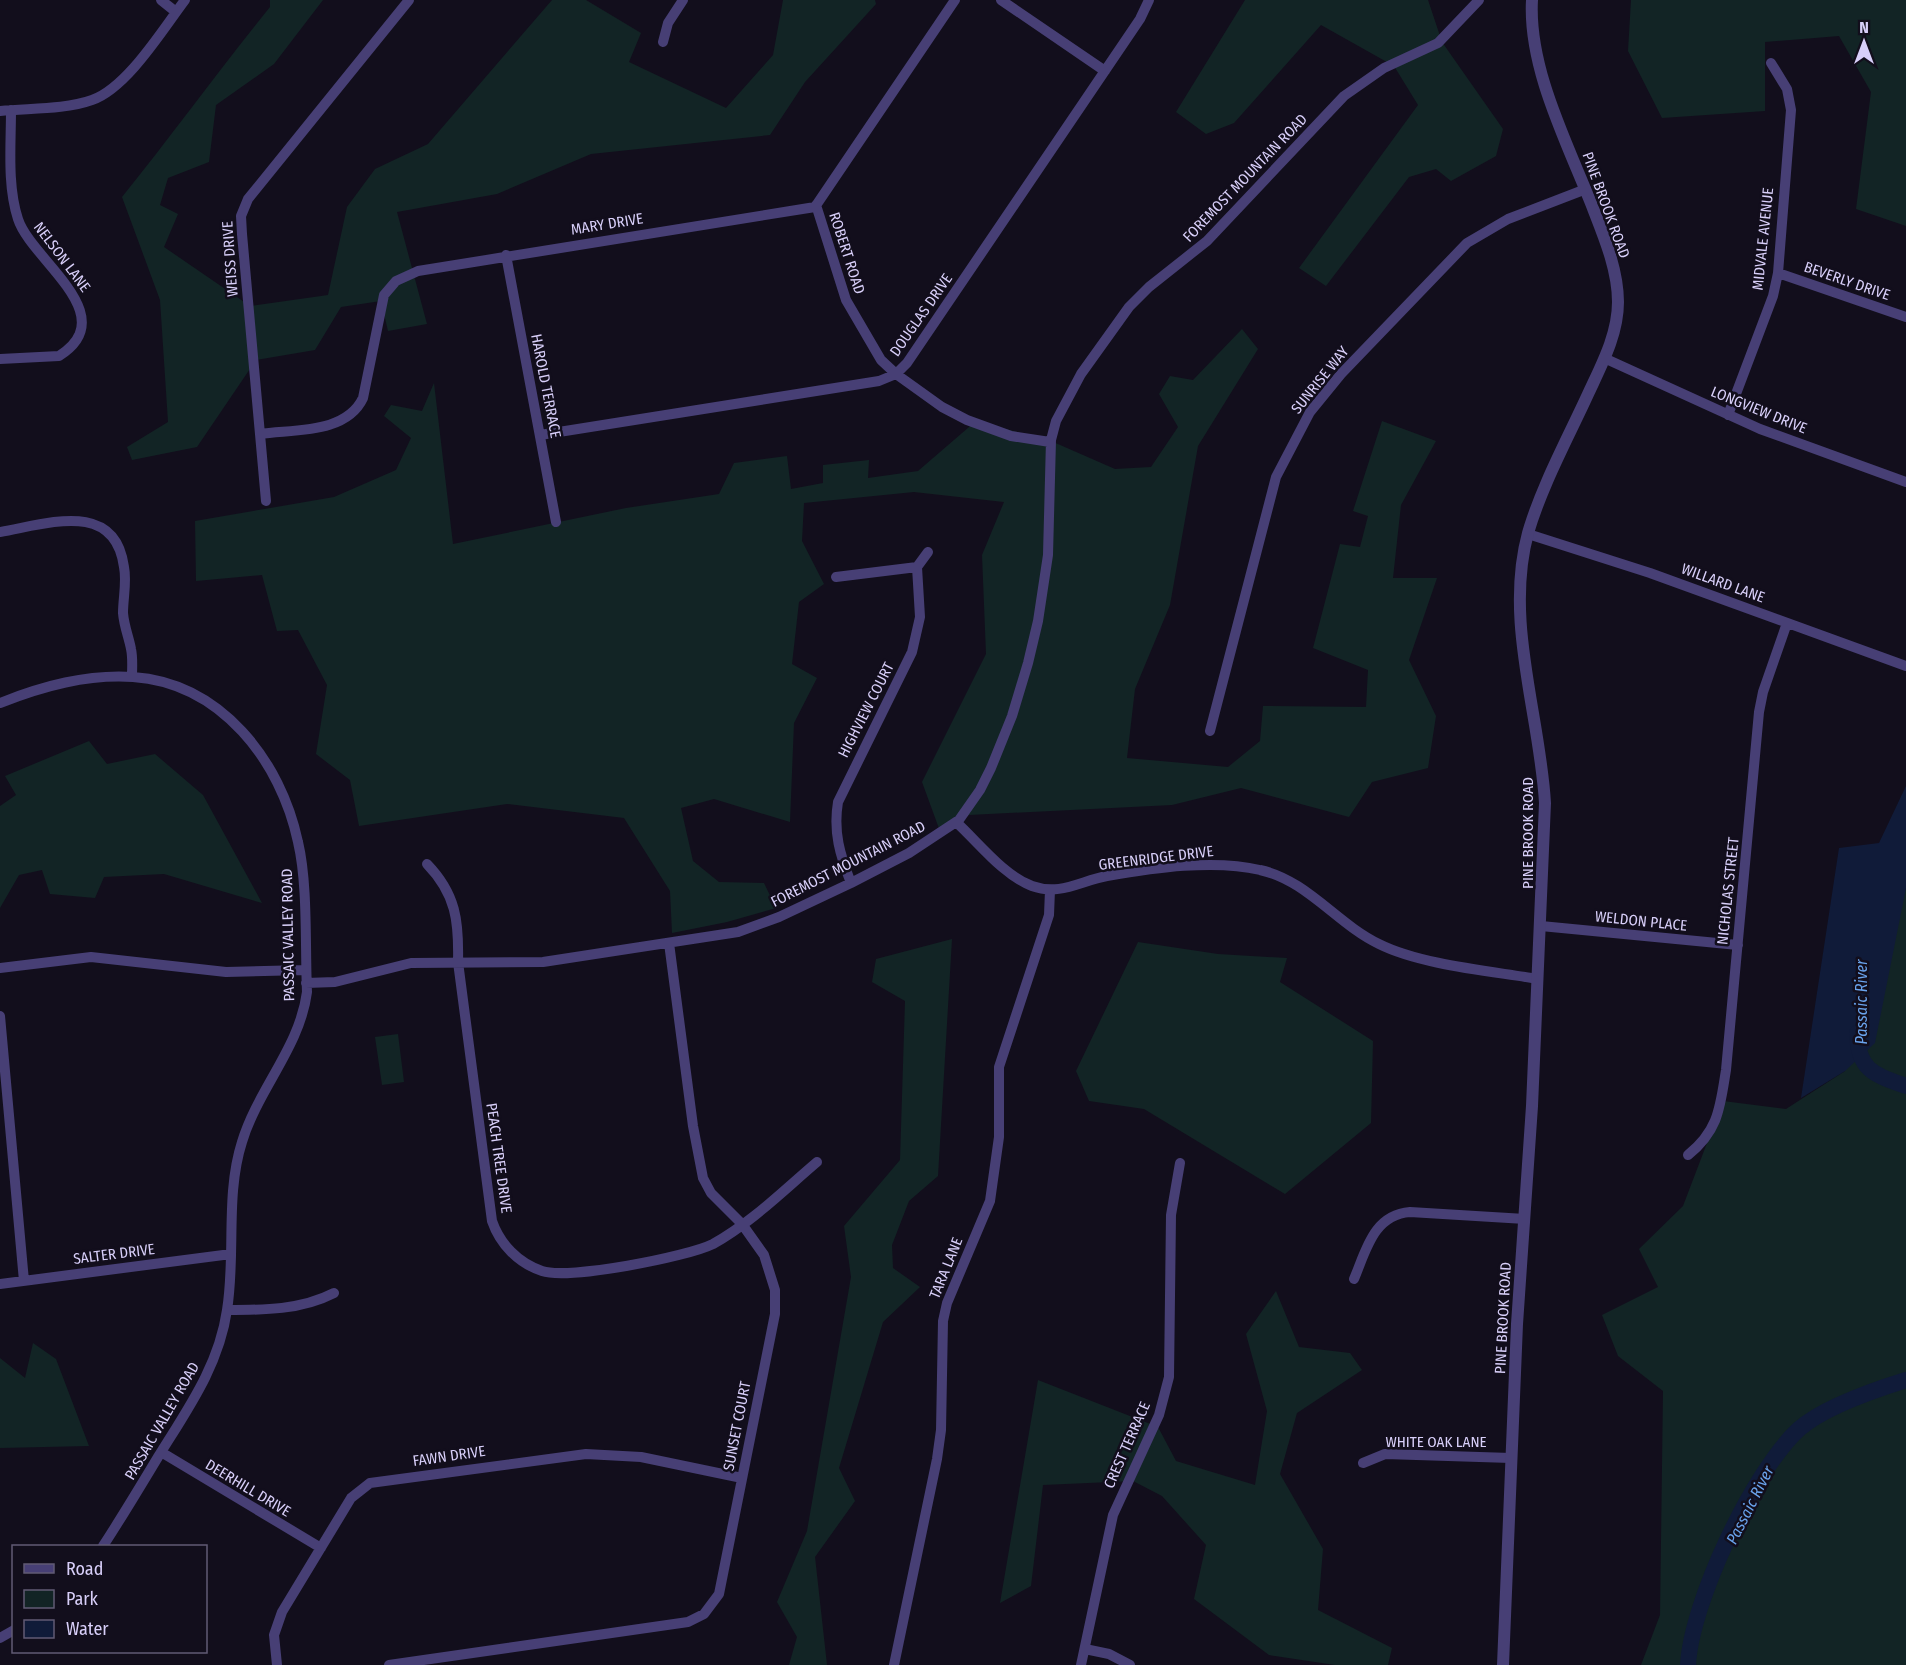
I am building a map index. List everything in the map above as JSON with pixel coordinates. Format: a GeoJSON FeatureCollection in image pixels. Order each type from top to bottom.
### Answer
{"type":"FeatureCollection","features":[{"type":"Feature","properties":{"kind":"street"},"geometry":{"type":"LineString","coordinates":[[161,0],[176,12]]}},
{"type":"Feature","properties":{"kind":"street"},"geometry":{"type":"LineString","coordinates":[[5,110],[79,103],[102,95],[123,79],[185,0]]}},
{"type":"Feature","properties":{"kind":"street","name":"WEISS DRIVE"},"geometry":{"type":"LineString","coordinates":[[266,501],[242,234],[243,210],[248,199],[409,0]]}},
{"type":"Feature","properties":{"kind":"street"},"geometry":{"type":"LineString","coordinates":[[663,42],[668,22],[683,0]]}},
{"type":"Feature","properties":{"kind":"street"},"geometry":{"type":"LineString","coordinates":[[816,205],[955,0]]}},
{"type":"Feature","properties":{"kind":"street"},"geometry":{"type":"LineString","coordinates":[[1001,0],[1105,71]]}},
{"type":"Feature","properties":{"kind":"street","name":"DOUGLAS DRIVE"},"geometry":{"type":"LineString","coordinates":[[540,435],[868,383],[896,374],[920,344],[1105,71],[1140,19],[1149,0]]}},
{"type":"Feature","properties":{"kind":"street","name":"FOREMOST MOUNTAIN ROAD"},"geometry":{"type":"LineString","coordinates":[[306,983],[335,982],[411,963],[543,962],[708,938],[761,925],[909,853],[956,822],[970,806],[991,768],[1012,716],[1028,663],[1038,621],[1048,555],[1050,441],[1056,421],[1081,374],[1129,307],[1149,286],[1207,241],[1344,96],[1384,68],[1438,43],[1479,0]]}},
{"type":"Feature","properties":{"kind":"street","name":"PINE BROOK ROAD"},"geometry":{"type":"LineString","coordinates":[[1503,1665],[1510,1458],[1541,926],[1545,803],[1543,772],[1520,602],[1523,560],[1528,534],[1561,452],[1604,358],[1617,315],[1617,290],[1610,254],[1536,61],[1532,31],[1532,0]]}},
{"type":"Feature","properties":{"kind":"street","name":"MIDVALE AVENUE"},"geometry":{"type":"LineString","coordinates":[[1728,415],[1760,335],[1778,273],[1791,110],[1787,89],[1772,63]]}},
{"type":"Feature","properties":{"kind":"street","name":"NELSON LANE"},"geometry":{"type":"LineString","coordinates":[[0,359],[59,356],[77,339],[81,322],[79,304],[73,293],[31,243],[19,221],[12,186],[5,110]]}},
{"type":"Feature","properties":{"kind":"street","name":"SUNRISE WAY"},"geometry":{"type":"LineString","coordinates":[[1210,731],[1276,477],[1310,412],[1341,374],[1467,243],[1508,219],[1586,189]]}},
{"type":"Feature","properties":{"kind":"street","name":"MARY DRIVE"},"geometry":{"type":"LineString","coordinates":[[260,434],[337,423],[357,409],[363,398],[384,295],[396,281],[418,271],[816,205]]}},
{"type":"Feature","properties":{"kind":"street","name":"ROBERT ROAD"},"geometry":{"type":"LineString","coordinates":[[816,205],[846,300],[882,360],[896,374],[942,407],[977,425],[1011,436],[1050,441]]}},
{"type":"Feature","properties":{"kind":"street","name":"HAROLD TERRACE"},"geometry":{"type":"LineString","coordinates":[[506,255],[556,522]]}},
{"type":"Feature","properties":{"kind":"street","name":"BEVERLY DRIVE"},"geometry":{"type":"LineString","coordinates":[[1778,273],[1906,317]]}},
{"type":"Feature","properties":{"kind":"street","name":"LONGVIEW DRIVE"},"geometry":{"type":"LineString","coordinates":[[1604,358],[1764,430],[1906,482]]}},
{"type":"Feature","properties":{"kind":"street"},"geometry":{"type":"LineString","coordinates":[[0,532],[83,520],[95,523],[110,533],[117,543],[124,566],[123,617],[132,652],[132,677]]}},
{"type":"Feature","properties":{"kind":"street","name":"WILLARD LANE"},"geometry":{"type":"LineString","coordinates":[[1528,534],[1650,573],[1906,666]]}},
{"type":"Feature","properties":{"kind":"street"},"geometry":{"type":"LineString","coordinates":[[836,577],[916,567],[928,552]]}},
{"type":"Feature","properties":{"kind":"street","name":"HIGHVIEW COURT"},"geometry":{"type":"LineString","coordinates":[[851,883],[837,845],[835,827],[838,802],[912,652],[920,617],[916,567]]}},
{"type":"Feature","properties":{"kind":"street","name":"NICHOLAS STREET"},"geometry":{"type":"LineString","coordinates":[[1688,1155],[1703,1143],[1720,1110],[1760,712],[1763,692],[1787,623]]}},
{"type":"Feature","properties":{"kind":"street","name":"PASSAIC VALLEY ROAD"},"geometry":{"type":"LineString","coordinates":[[0,703],[52,684],[132,677],[168,683],[202,698],[243,732],[270,767],[298,842],[306,983],[305,1008],[297,1030],[242,1141],[235,1177],[227,1310],[208,1374],[104,1545]]}},
{"type":"Feature","properties":{"kind":"street","name":"GREENRIDGE DRIVE"},"geometry":{"type":"LineString","coordinates":[[956,822],[1012,875],[1033,886],[1050,890],[1069,888],[1105,876],[1202,865],[1257,869],[1292,882],[1356,930],[1394,951],[1538,979]]}},
{"type":"Feature","properties":{"kind":"street","name":"PEACH TREE DRIVE"},"geometry":{"type":"LineString","coordinates":[[427,864],[450,892],[457,922],[458,962],[492,1221],[500,1237],[515,1256],[544,1272],[566,1273],[641,1263],[693,1252],[711,1245],[742,1224],[817,1162]]}},
{"type":"Feature","properties":{"kind":"street","name":"TARA LANE"},"geometry":{"type":"LineString","coordinates":[[894,1665],[937,1459],[941,1430],[943,1321],[951,1293],[990,1201],[999,1137],[999,1067],[1049,915],[1050,890]]}},
{"type":"Feature","properties":{"kind":"street","name":"WELDON PLACE"},"geometry":{"type":"LineString","coordinates":[[1541,926],[1738,945]]}},
{"type":"Feature","properties":{"kind":"street","name":"SUNSET COURT"},"geometry":{"type":"LineString","coordinates":[[389,1665],[657,1628],[694,1620],[713,1605],[719,1594],[776,1302],[769,1266],[742,1224],[711,1193],[704,1178],[693,1126],[669,943]]}},
{"type":"Feature","properties":{"kind":"street"},"geometry":{"type":"LineString","coordinates":[[0,968],[91,957],[141,961],[195,970],[305,970]]}},
{"type":"Feature","properties":{"kind":"street"},"geometry":{"type":"LineString","coordinates":[[0,1016],[24,1281]]}},
{"type":"Feature","properties":{"kind":"street","name":"CREST TERRACE"},"geometry":{"type":"LineString","coordinates":[[1081,1665],[1113,1515],[1159,1415],[1169,1377],[1171,1215],[1180,1163]]}},
{"type":"Feature","properties":{"kind":"street"},"geometry":{"type":"LineString","coordinates":[[1354,1279],[1374,1232],[1386,1219],[1398,1214],[1410,1212],[1525,1219]]}},
{"type":"Feature","properties":{"kind":"street","name":"SALTER DRIVE"},"geometry":{"type":"LineString","coordinates":[[0,1284],[231,1254]]}},
{"type":"Feature","properties":{"kind":"street"},"geometry":{"type":"LineString","coordinates":[[227,1310],[263,1310],[314,1304],[334,1293]]}},
{"type":"Feature","properties":{"kind":"street","name":"DEERHILL DRIVE"},"geometry":{"type":"LineString","coordinates":[[161,1452],[321,1548]]}},
{"type":"Feature","properties":{"kind":"street","name":"FAWN DRIVE"},"geometry":{"type":"LineString","coordinates":[[277,1665],[274,1635],[276,1623],[355,1494],[370,1483],[586,1454],[641,1458],[742,1478]]}},
{"type":"Feature","properties":{"kind":"street","name":"WHITE OAK LANE"},"geometry":{"type":"LineString","coordinates":[[1364,1463],[1385,1454],[1510,1458]]}},
{"type":"Feature","properties":{"kind":"street"},"geometry":{"type":"LineString","coordinates":[[1085,1649],[1109,1654],[1130,1665]]}},
{"type":"Feature","properties":{"kind":"green space"},"geometry":{"type":"Polygon","coordinates":[[[270,0],[323,0],[274,64],[216,105],[209,162],[168,178],[160,205],[178,214],[164,247],[250,306],[328,295],[347,207],[375,169],[428,144],[552,0],[586,0],[641,33],[629,62],[726,108],[773,55],[783,0],[875,0],[876,4],[805,82],[770,135],[591,154],[497,194],[397,212],[427,324],[388,331],[381,301],[341,307],[315,350],[256,360],[197,447],[132,460],[127,447],[168,422],[160,300],[122,197],[270,7],[270,0]]]}},
{"type":"Feature","properties":{"kind":"green space"},"geometry":{"type":"Polygon","coordinates":[[[1245,0],[1428,0],[1442,42],[1503,129],[1496,156],[1451,181],[1436,169],[1409,177],[1326,286],[1299,268],[1418,105],[1394,66],[1321,25],[1234,123],[1206,134],[1176,112],[1245,0]]]}},
{"type":"Feature","properties":{"kind":"green space"},"geometry":{"type":"Polygon","coordinates":[[[1631,0],[1906,0],[1906,226],[1856,209],[1871,92],[1839,36],[1765,42],[1765,111],[1662,118],[1628,51],[1631,0]]]}},
{"type":"Feature","properties":{"kind":"green space"},"geometry":{"type":"Polygon","coordinates":[[[1242,329],[1258,349],[1198,446],[1170,605],[1135,689],[1127,758],[1228,767],[1260,741],[1263,706],[1366,707],[1368,670],[1313,648],[1340,544],[1360,547],[1368,516],[1353,511],[1382,421],[1436,441],[1401,505],[1393,578],[1437,578],[1409,660],[1436,716],[1428,768],[1372,782],[1349,817],[1241,788],[1172,805],[969,815],[941,834],[922,782],[986,654],[982,555],[1004,502],[914,492],[804,503],[802,541],[824,584],[799,602],[792,664],[817,678],[794,723],[790,822],[714,799],[681,808],[693,861],[719,882],[764,883],[776,908],[727,922],[672,933],[670,891],[624,818],[507,804],[359,826],[350,780],[316,754],[327,685],[298,630],[277,631],[262,575],[196,581],[195,521],[334,497],[396,470],[411,438],[384,416],[391,405],[422,411],[434,383],[453,544],[626,508],[719,494],[734,463],[787,456],[791,489],[823,483],[823,465],[869,460],[868,478],[918,471],[976,421],[1051,441],[1115,469],[1151,467],[1178,427],[1159,394],[1170,376],[1193,380],[1242,329]]]}},
{"type":"Feature","properties":{"kind":"green space"},"geometry":{"type":"Polygon","coordinates":[[[89,741],[107,764],[155,754],[203,795],[262,903],[164,874],[104,877],[95,898],[50,894],[42,870],[19,875],[0,908],[0,806],[16,795],[5,776],[89,741]]]}},
{"type":"Feature","properties":{"kind":"green space"},"geometry":{"type":"Polygon","coordinates":[[[1906,888],[1906,1665],[1641,1665],[1660,1615],[1663,1391],[1618,1356],[1602,1315],[1658,1287],[1639,1249],[1683,1206],[1723,1101],[1786,1109],[1845,1071],[1906,888]]]}},
{"type":"Feature","properties":{"kind":"green space"},"geometry":{"type":"Polygon","coordinates":[[[952,939],[938,1176],[909,1201],[892,1245],[893,1268],[920,1287],[883,1322],[839,1468],[855,1501],[815,1557],[827,1665],[789,1665],[797,1637],[777,1602],[807,1531],[851,1277],[844,1226],[900,1160],[905,1001],[872,982],[876,959],[952,939]]]}},
{"type":"Feature","properties":{"kind":"green space"},"geometry":{"type":"Polygon","coordinates":[[[1138,942],[1218,954],[1287,958],[1280,982],[1373,1041],[1371,1123],[1285,1194],[1144,1109],[1089,1101],[1076,1071],[1138,942]]]}},
{"type":"Feature","properties":{"kind":"green space"},"geometry":{"type":"Polygon","coordinates":[[[398,1034],[404,1082],[382,1085],[375,1037],[398,1034]]]}},
{"type":"Feature","properties":{"kind":"green space"},"geometry":{"type":"Polygon","coordinates":[[[1276,1291],[1299,1347],[1350,1353],[1362,1370],[1297,1413],[1280,1474],[1323,1549],[1318,1610],[1392,1648],[1388,1665],[1335,1665],[1269,1655],[1194,1599],[1206,1545],[1162,1496],[1133,1481],[1043,1485],[1031,1586],[1000,1603],[1038,1380],[1158,1427],[1176,1461],[1255,1485],[1267,1411],[1246,1334],[1276,1291]]]}},
{"type":"Feature","properties":{"kind":"green space"},"geometry":{"type":"Polygon","coordinates":[[[33,1343],[56,1359],[89,1446],[0,1448],[0,1358],[25,1378],[33,1343]]]}},
{"type":"Feature","properties":{"kind":"water"},"geometry":{"type":"Polygon","coordinates":[[[1906,786],[1906,888],[1875,1043],[1845,1071],[1801,1098],[1839,848],[1879,843],[1906,786]]]}},
{"type":"Feature","properties":{"kind":"waterway","name":"Passaic River"},"geometry":{"type":"LineString","coordinates":[[1857,1033],[1861,1056],[1870,1070],[1906,1086]]}},
{"type":"Feature","properties":{"kind":"waterway","name":"Passaic River"},"geometry":{"type":"LineString","coordinates":[[1688,1665],[1700,1608],[1712,1574],[1744,1506],[1781,1449],[1799,1429],[1822,1413],[1865,1394],[1906,1380]]}}]}
